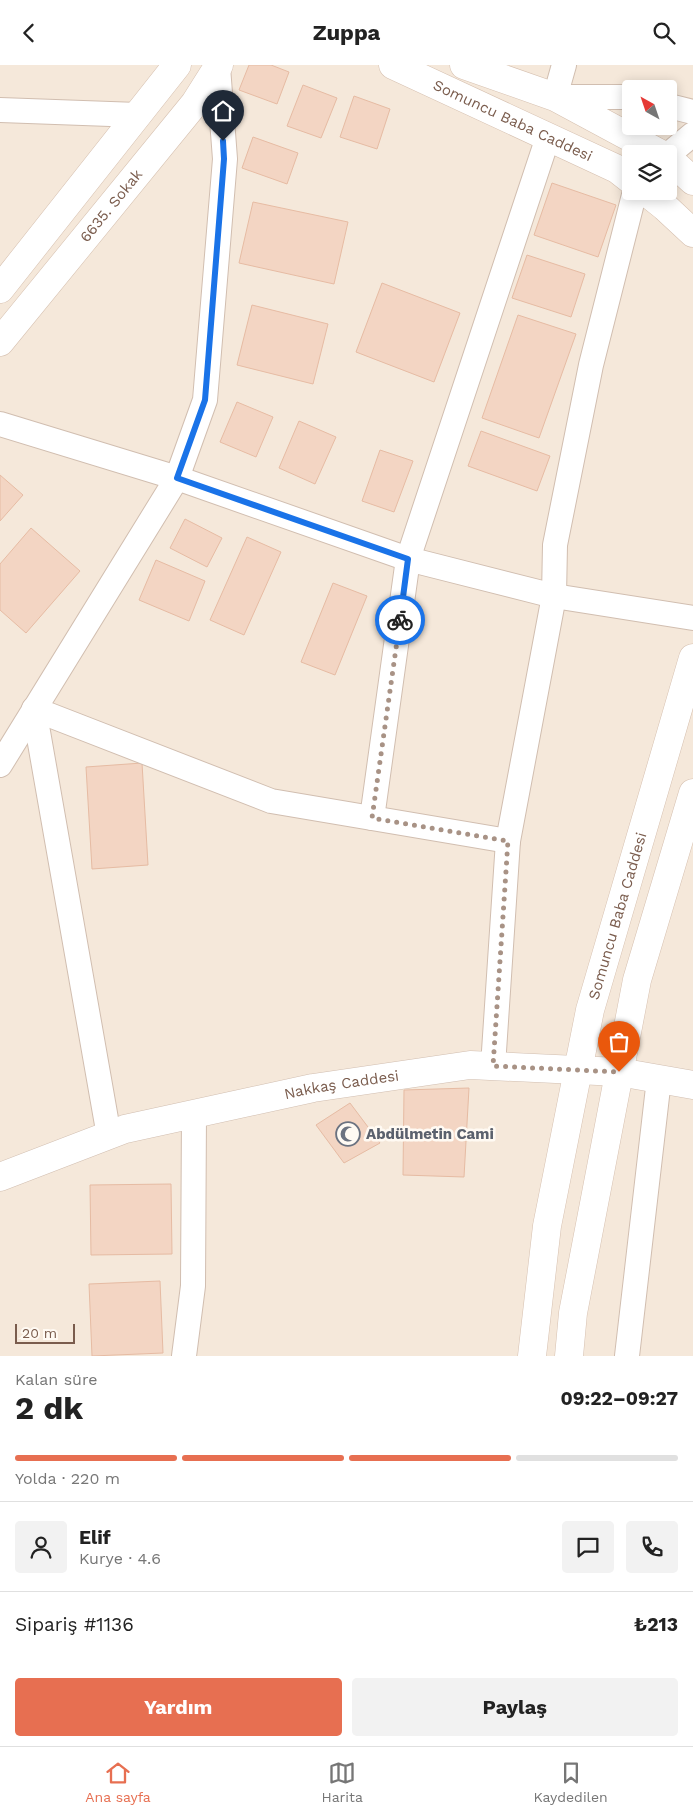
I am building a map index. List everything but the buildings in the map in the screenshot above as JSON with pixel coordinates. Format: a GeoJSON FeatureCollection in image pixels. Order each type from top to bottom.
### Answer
{"type":"FeatureCollection","features":[{"type":"Feature","properties":{"kind":"main road"},"geometry":{"type":"LineString","coordinates":[[0,289],[177,65]]}},
{"type":"Feature","properties":{"kind":"main road","name":"Somuncu Baba Caddesi"},"geometry":{"type":"LineString","coordinates":[[394,65],[622,173]]}},
{"type":"Feature","properties":{"kind":"main road"},"geometry":{"type":"LineString","coordinates":[[464,65],[555,97],[644,145]]}},
{"type":"Feature","properties":{"kind":"main road","name":"6635. Sokak"},"geometry":{"type":"LineString","coordinates":[[0,342],[195,103],[218,66]]}},
{"type":"Feature","properties":{"kind":"main road"},"geometry":{"type":"LineString","coordinates":[[677,166],[693,181]]}},
{"type":"Feature","properties":{"kind":"main road"},"geometry":{"type":"LineString","coordinates":[[657,200],[693,233]]}},
{"type":"Feature","properties":{"kind":"main road","name":"Somuncu Baba Caddesi"},"geometry":{"type":"LineString","coordinates":[[532,1356],[547,1227],[590,1010],[693,658]]}},
{"type":"Feature","properties":{"kind":"main road"},"geometry":{"type":"LineString","coordinates":[[569,1356],[573,1313],[637,980],[693,793]]}},
{"type":"Feature","properties":{"kind":"main road","name":"Nakkaş Caddesi"},"geometry":{"type":"LineString","coordinates":[[0,1177],[126,1129],[312,1088],[470,1065],[619,1072],[693,1085]]}},
{"type":"Feature","properties":{"kind":"street"},"geometry":{"type":"LineString","coordinates":[[564,65],[555,97],[622,97]]}},
{"type":"Feature","properties":{"kind":"street"},"geometry":{"type":"LineString","coordinates":[[0,765],[177,478],[205,400],[224,159],[218,66]]}},
{"type":"Feature","properties":{"kind":"street"},"geometry":{"type":"LineString","coordinates":[[678,108],[693,112]]}},
{"type":"Feature","properties":{"kind":"street"},"geometry":{"type":"LineString","coordinates":[[0,110],[138,115]]}},
{"type":"Feature","properties":{"kind":"street"},"geometry":{"type":"LineString","coordinates":[[677,148],[693,134]]}},
{"type":"Feature","properties":{"kind":"street"},"geometry":{"type":"LineString","coordinates":[[372,818],[408,559],[548,137]]}},
{"type":"Feature","properties":{"kind":"street"},"geometry":{"type":"LineString","coordinates":[[493,1066],[508,841],[554,596],[555,545],[591,365],[633,200]]}},
{"type":"Feature","properties":{"kind":"street"},"geometry":{"type":"LineString","coordinates":[[0,424],[177,478],[408,559],[554,596],[693,618]]}},
{"type":"Feature","properties":{"kind":"street"},"geometry":{"type":"LineString","coordinates":[[34,709],[271,801],[508,841]]}},
{"type":"Feature","properties":{"kind":"street"},"geometry":{"type":"LineString","coordinates":[[34,709],[109,1136]]}},
{"type":"Feature","properties":{"kind":"street"},"geometry":{"type":"LineString","coordinates":[[627,1356],[659,1079]]}},
{"type":"Feature","properties":{"kind":"street"},"geometry":{"type":"LineString","coordinates":[[184,1356],[193,1286],[194,1114]]}},
{"type":"Feature","properties":{"kind":"shaded area"},"geometry":{"type":"Polygon","coordinates":[[[0,65],[693,65],[693,1356],[0,1356],[0,65]]]}},
{"type":"Feature","properties":{"kind":"way so far"},"geometry":{"type":"LineString","coordinates":[[400,620],[372,818],[508,841],[493,1066],[619,1072]]}},
{"type":"Feature","properties":{"kind":"place","name":"Abdülmetin Cami"},"geometry":{"type":"Point","coordinates":[348,1134]}},
{"type":"Feature","properties":{"kind":"route"},"geometry":{"type":"LineString","coordinates":[[223,141],[224,159],[205,400],[177,478],[408,559],[400,620]]}}]}
